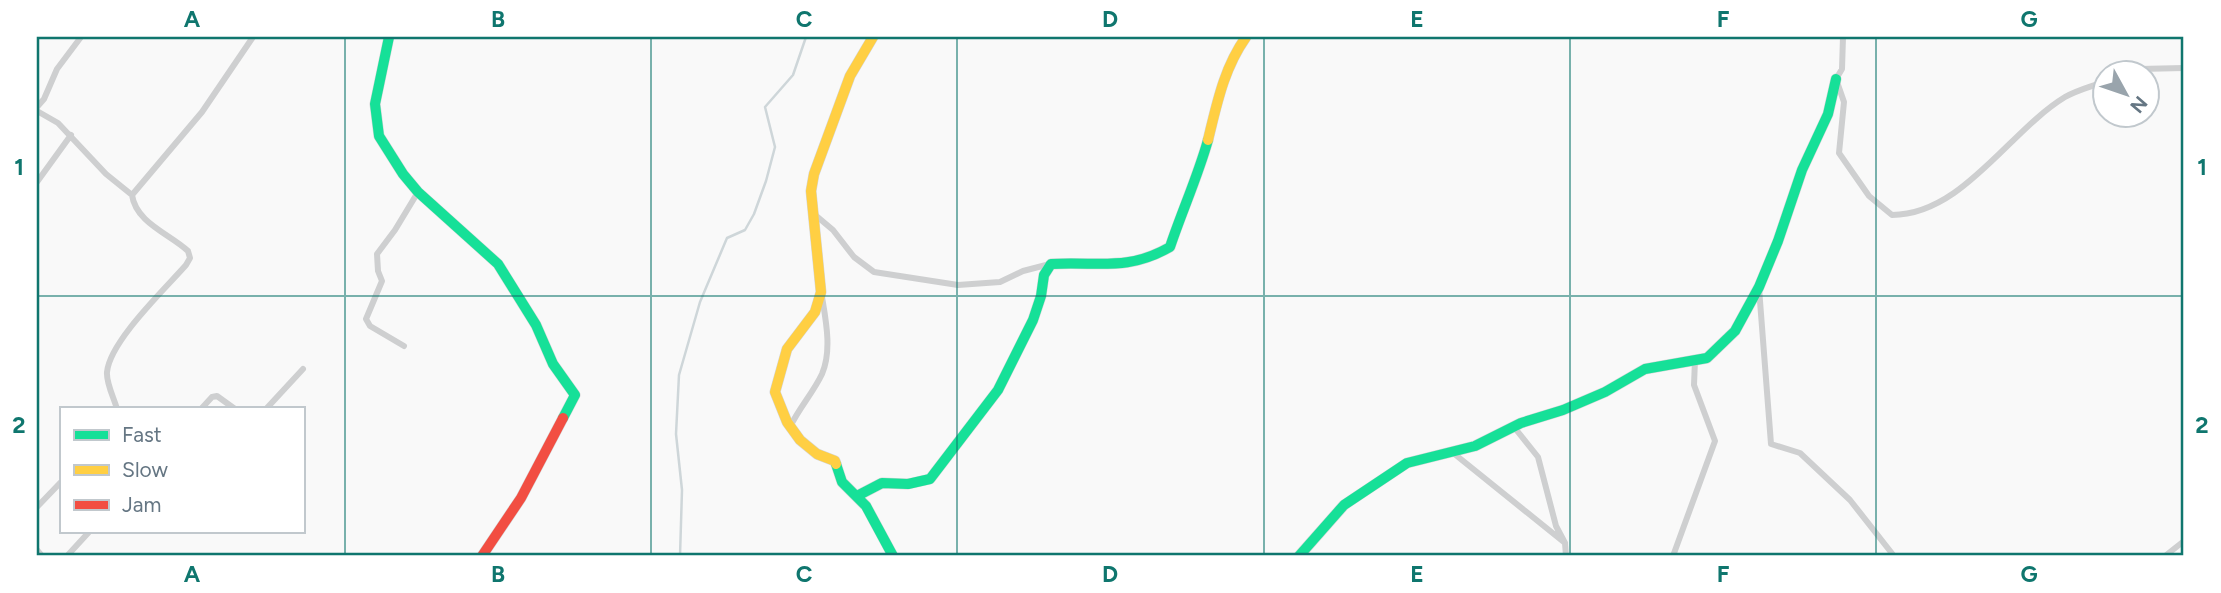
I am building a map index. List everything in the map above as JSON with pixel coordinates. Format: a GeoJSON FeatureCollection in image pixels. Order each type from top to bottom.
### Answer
{"type":"FeatureCollection","features":[{"type":"Feature","properties":{"kind":"street"},"geometry":{"type":"LineString","coordinates":[[81,37],[57,69],[37,109],[71,135],[106,174],[132,195],[134,206],[150,223],[188,251],[190,258],[132,325],[112,357],[107,373],[116,407]]}},
{"type":"Feature","properties":{"kind":"street"},"geometry":{"type":"LineString","coordinates":[[132,195],[202,112],[253,37]]}},
{"type":"Feature","properties":{"kind":"street"},"geometry":{"type":"LineString","coordinates":[[390,37],[375,104],[379,136],[418,192],[498,264],[536,325],[554,364],[575,395],[526,487],[495,540],[482,556]]}},
{"type":"Feature","properties":{"kind":"street"},"geometry":{"type":"LineString","coordinates":[[790,427],[797,411],[822,373],[824,363],[826,324],[810,191],[850,76],[873,37]]}},
{"type":"Feature","properties":{"kind":"street"},"geometry":{"type":"LineString","coordinates":[[814,214],[833,230],[854,257],[874,272],[958,285],[1000,282],[1023,271],[1051,264],[1115,265],[1149,260],[1170,247],[1201,166],[1223,78],[1246,37]]}},
{"type":"Feature","properties":{"kind":"street"},"geometry":{"type":"LineString","coordinates":[[1673,556],[1715,441],[1694,385],[1693,361],[1707,358],[1735,331],[1759,287],[1802,170],[1828,114],[1836,79],[1842,69],[1843,37]]}},
{"type":"Feature","properties":{"kind":"street"},"geometry":{"type":"LineString","coordinates":[[2162,68],[2184,68]]}},
{"type":"Feature","properties":{"kind":"street"},"geometry":{"type":"LineString","coordinates":[[1836,79],[1844,102],[1839,153],[1869,196],[1892,215],[1908,215],[1947,199],[2020,132],[2066,96],[2092,87]]}},
{"type":"Feature","properties":{"kind":"street"},"geometry":{"type":"LineString","coordinates":[[37,182],[71,135]]}},
{"type":"Feature","properties":{"kind":"street"},"geometry":{"type":"LineString","coordinates":[[404,346],[370,326],[366,319],[382,281],[378,271],[377,254],[418,192]]}},
{"type":"Feature","properties":{"kind":"street"},"geometry":{"type":"LineString","coordinates":[[857,496],[883,483],[908,484],[930,479],[946,461],[992,400],[1033,320],[1044,275],[1051,264]]}},
{"type":"Feature","properties":{"kind":"street"},"geometry":{"type":"LineString","coordinates":[[1759,287],[1771,444],[1800,453],[1850,500],[1894,556]]}},
{"type":"Feature","properties":{"kind":"street"},"geometry":{"type":"LineString","coordinates":[[821,292],[815,312],[787,349],[775,392],[790,427],[800,440],[817,454],[835,461],[842,482],[866,506],[893,556]]}},
{"type":"Feature","properties":{"kind":"street"},"geometry":{"type":"LineString","coordinates":[[1299,556],[1344,505],[1407,463],[1475,446],[1514,427],[1576,405],[1623,384],[1645,369],[1707,358]]}},
{"type":"Feature","properties":{"kind":"street"},"geometry":{"type":"LineString","coordinates":[[268,407],[303,369]]}},
{"type":"Feature","properties":{"kind":"street"},"geometry":{"type":"LineString","coordinates":[[203,407],[212,397],[217,396],[232,407]]}},
{"type":"Feature","properties":{"kind":"street"},"geometry":{"type":"LineString","coordinates":[[1514,427],[1538,457],[1556,526],[1565,543],[1566,556]]}},
{"type":"Feature","properties":{"kind":"street"},"geometry":{"type":"LineString","coordinates":[[1451,452],[1565,543]]}},
{"type":"Feature","properties":{"kind":"street"},"geometry":{"type":"LineString","coordinates":[[37,507],[60,483]]}},
{"type":"Feature","properties":{"kind":"street"},"geometry":{"type":"LineString","coordinates":[[67,556],[87,534]]}},
{"type":"Feature","properties":{"kind":"street"},"geometry":{"type":"LineString","coordinates":[[2165,556],[2184,541]]}},
{"type":"Feature","properties":{"kind":"street"},"geometry":{"type":"LineString","coordinates":[[37,550],[42,556]]}},
{"type":"Feature","properties":{"kind":"waterway"},"geometry":{"type":"LineString","coordinates":[[680,556],[682,490],[676,434],[679,375],[700,302],[727,238],[745,230],[766,181],[775,147],[765,107],[793,75],[806,37]]}},
{"type":"Feature","properties":{"kind":"traffic: fast"},"geometry":{"type":"LineString","coordinates":[[389,37],[375,104],[379,136],[418,192],[498,264],[536,325],[553,364],[575,395],[563,418]]}},
{"type":"Feature","properties":{"kind":"traffic: fast"},"geometry":{"type":"LineString","coordinates":[[1299,556],[1344,505],[1407,463],[1475,446],[1521,423],[1563,410],[1605,392],[1645,369],[1707,358],[1735,331],[1759,287],[1802,170],[1828,114],[1836,79]]}},
{"type":"Feature","properties":{"kind":"traffic: fast"},"geometry":{"type":"LineString","coordinates":[[857,496],[882,483],[908,484],[930,479],[998,390],[1033,320],[1044,275],[1051,264],[1125,263],[1154,255],[1170,247],[1208,140]]}},
{"type":"Feature","properties":{"kind":"traffic: fast"},"geometry":{"type":"LineString","coordinates":[[836,464],[842,482],[866,506],[893,556]]}},
{"type":"Feature","properties":{"kind":"traffic: slow"},"geometry":{"type":"LineString","coordinates":[[836,464],[835,461],[817,454],[800,440],[787,422],[775,392],[787,349],[815,312],[821,292],[811,191],[814,174],[850,76],[873,37]]}},
{"type":"Feature","properties":{"kind":"traffic: slow"},"geometry":{"type":"LineString","coordinates":[[1208,140],[1227,73],[1246,37]]}},
{"type":"Feature","properties":{"kind":"traffic: jam"},"geometry":{"type":"LineString","coordinates":[[482,556],[521,498],[563,418]]}}]}
